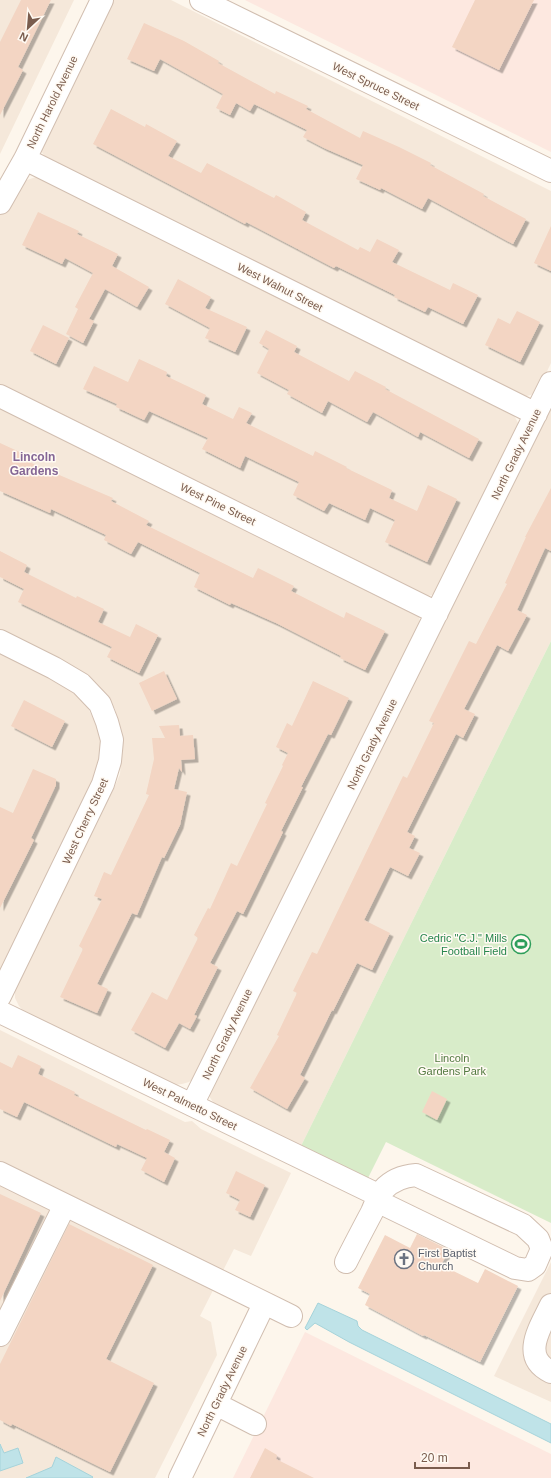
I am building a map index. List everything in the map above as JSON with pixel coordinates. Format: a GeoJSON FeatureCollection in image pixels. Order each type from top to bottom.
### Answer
{"type":"FeatureCollection","features":[{"type":"Feature","properties":{"kind":"street","name":"North Harold Avenue"},"geometry":{"type":"LineString","coordinates":[[0,203],[24,159],[102,0]]}},
{"type":"Feature","properties":{"kind":"street","name":"West Spruce Street"},"geometry":{"type":"LineString","coordinates":[[201,0],[551,171]]}},
{"type":"Feature","properties":{"kind":"street","name":"West Walnut Street"},"geometry":{"type":"LineString","coordinates":[[24,159],[536,414]]}},
{"type":"Feature","properties":{"kind":"street","name":"North Grady Avenue"},"geometry":{"type":"LineString","coordinates":[[192,1104],[551,384]]}},
{"type":"Feature","properties":{"kind":"street","name":"West Pine Street"},"geometry":{"type":"LineString","coordinates":[[0,396],[437,612]]}},
{"type":"Feature","properties":{"kind":"street","name":"West Cherry Street"},"geometry":{"type":"LineString","coordinates":[[0,641],[54,668],[81,684],[100,704],[112,740],[110,760],[104,784],[0,996]]}},
{"type":"Feature","properties":{"kind":"street","name":"West Palmetto Street"},"geometry":{"type":"LineString","coordinates":[[0,1012],[192,1104],[378,1198]]}},
{"type":"Feature","properties":{"kind":"street"},"geometry":{"type":"LineString","coordinates":[[0,1173],[291,1316]]}},
{"type":"Feature","properties":{"kind":"street"},"geometry":{"type":"LineString","coordinates":[[346,1262],[378,1198],[382,1190],[404,1176],[416,1175],[523,1225],[538,1239],[542,1249],[535,1265],[528,1270],[515,1268],[378,1198]]}},
{"type":"Feature","properties":{"kind":"street"},"geometry":{"type":"LineString","coordinates":[[0,1335],[65,1205]]}},
{"type":"Feature","properties":{"kind":"street","name":"North Grady Avenue"},"geometry":{"type":"LineString","coordinates":[[180,1478],[264,1304]]}},
{"type":"Feature","properties":{"kind":"street"},"geometry":{"type":"LineString","coordinates":[[551,1305],[538,1332],[534,1345],[536,1359],[544,1369],[551,1372]]}},
{"type":"Feature","properties":{"kind":"street"},"geometry":{"type":"LineString","coordinates":[[216,1404],[255,1424]]}},
{"type":"Feature","properties":{"kind":"shaded area"},"geometry":{"type":"Polygon","coordinates":[[[0,0],[74,0],[0,154],[0,0]]]}},
{"type":"Feature","properties":{"kind":"shaded area"},"geometry":{"type":"Polygon","coordinates":[[[113,0],[171,0],[551,191],[551,363],[538,390],[531,395],[522,397],[49,162],[41,151],[113,0]]]}},
{"type":"Feature","properties":{"kind":"shaded area"},"geometry":{"type":"Polygon","coordinates":[[[245,0],[551,0],[551,152],[245,0]]]}},
{"type":"Feature","properties":{"kind":"shaded area"},"geometry":{"type":"Polygon","coordinates":[[[36,177],[44,179],[514,415],[519,425],[436,594],[424,597],[0,385],[0,215],[24,181],[36,177]]]}},
{"type":"Feature","properties":{"kind":"shaded area"},"geometry":{"type":"Polygon","coordinates":[[[0,404],[417,613],[419,617],[421,626],[197,1077],[182,1084],[175,1085],[25,1013],[15,998],[15,988],[115,786],[120,774],[123,739],[115,709],[106,695],[0,631],[0,404]]]}},
{"type":"Feature","properties":{"kind":"shaded area"},"geometry":{"type":"Polygon","coordinates":[[[551,404],[551,641],[301,1146],[215,1105],[209,1096],[210,1089],[551,404]]]}},
{"type":"Feature","properties":{"kind":"shaded area"},"geometry":{"type":"Polygon","coordinates":[[[0,650],[68,686],[84,700],[99,730],[102,749],[101,767],[0,979],[0,650]]]}},
{"type":"Feature","properties":{"kind":"shaded area"},"geometry":{"type":"Polygon","coordinates":[[[0,1030],[185,1122],[192,1121],[201,1129],[291,1173],[251,1256],[234,1249],[200,1316],[211,1322],[217,1355],[155,1478],[0,1478],[0,1030]]]}},
{"type":"Feature","properties":{"kind":"shaded area"},"geometry":{"type":"Polygon","coordinates":[[[551,1262],[551,1402],[494,1376],[551,1262]]]}},
{"type":"Feature","properties":{"kind":"shaded area"},"geometry":{"type":"Polygon","coordinates":[[[305,1332],[551,1454],[551,1478],[233,1478],[305,1332]]]}},
{"type":"Feature","properties":{"kind":"green space","name":"Lincoln Gardens Park"},"geometry":{"type":"Polygon","coordinates":[[[551,641],[551,1223],[386,1142],[368,1178],[301,1146],[551,641]]]}},
{"type":"Feature","properties":{"kind":"water"},"geometry":{"type":"Polygon","coordinates":[[[318,1303],[357,1321],[358,1326],[362,1330],[551,1424],[551,1443],[349,1342],[315,1323],[307,1330],[305,1328],[318,1303]]]}},
{"type":"Feature","properties":{"kind":"water"},"geometry":{"type":"Polygon","coordinates":[[[0,1444],[4,1453],[18,1448],[23,1463],[0,1471],[0,1444]]]}},
{"type":"Feature","properties":{"kind":"water"},"geometry":{"type":"Polygon","coordinates":[[[56,1457],[93,1477],[26,1478],[52,1467],[56,1457]]]}},
{"type":"Feature","properties":{"kind":"building"},"geometry":{"type":"Polygon","coordinates":[[[21,0],[51,0],[18,67],[23,70],[0,115],[0,42],[21,0]]]}},
{"type":"Feature","properties":{"kind":"building"},"geometry":{"type":"Polygon","coordinates":[[[475,0],[534,0],[499,70],[452,47],[475,0]]]}},
{"type":"Feature","properties":{"kind":"building"},"geometry":{"type":"Polygon","coordinates":[[[144,23],[184,41],[219,61],[218,63],[275,94],[276,91],[308,106],[306,109],[360,138],[363,131],[431,163],[430,165],[526,219],[513,244],[428,198],[422,209],[381,188],[380,190],[356,179],[363,165],[303,137],[307,130],[254,104],[250,111],[236,103],[230,115],[216,108],[223,94],[160,59],[154,71],[127,59],[144,23]]]}},
{"type":"Feature","properties":{"kind":"building"},"geometry":{"type":"Polygon","coordinates":[[[111,109],[145,127],[146,124],[177,141],[168,156],[201,173],[207,163],[274,198],[276,195],[306,212],[302,220],[358,250],[360,247],[370,252],[377,239],[399,250],[392,262],[450,290],[453,283],[478,295],[463,324],[428,307],[425,312],[394,297],[395,295],[336,266],[334,268],[246,222],[245,224],[93,144],[111,109]]]}},
{"type":"Feature","properties":{"kind":"building"},"geometry":{"type":"Polygon","coordinates":[[[38,212],[79,231],[77,234],[118,254],[112,266],[149,287],[137,307],[105,289],[89,319],[94,321],[83,343],[66,334],[78,309],[75,307],[93,273],[65,258],[62,264],[22,245],[38,212]]]}},
{"type":"Feature","properties":{"kind":"building"},"geometry":{"type":"Polygon","coordinates":[[[551,226],[551,271],[534,263],[551,226]]]}},
{"type":"Feature","properties":{"kind":"building"},"geometry":{"type":"Polygon","coordinates":[[[178,279],[211,297],[205,308],[247,327],[235,352],[205,338],[210,328],[165,304],[178,279]]]}},
{"type":"Feature","properties":{"kind":"building"},"geometry":{"type":"Polygon","coordinates":[[[517,311],[540,322],[520,362],[485,345],[498,318],[510,324],[517,311]]]}},
{"type":"Feature","properties":{"kind":"building"},"geometry":{"type":"Polygon","coordinates":[[[43,325],[69,338],[56,364],[30,351],[43,325]]]}},
{"type":"Feature","properties":{"kind":"building"},"geometry":{"type":"Polygon","coordinates":[[[266,330],[297,346],[294,352],[349,381],[355,371],[386,387],[385,389],[479,439],[469,458],[420,432],[418,437],[373,412],[367,422],[328,401],[322,413],[287,394],[289,390],[257,373],[269,349],[259,343],[266,330]]]}},
{"type":"Feature","properties":{"kind":"building"},"geometry":{"type":"Polygon","coordinates":[[[139,359],[167,372],[166,376],[206,395],[202,404],[233,419],[239,407],[252,413],[246,423],[313,456],[315,451],[392,490],[389,498],[417,511],[428,485],[457,499],[427,562],[385,542],[395,520],[370,508],[365,520],[329,503],[324,511],[293,495],[299,482],[245,456],[240,468],[202,449],[208,438],[149,411],[144,420],[116,407],[117,404],[83,389],[94,366],[128,382],[139,359]]]}},
{"type":"Feature","properties":{"kind":"building"},"geometry":{"type":"Polygon","coordinates":[[[0,443],[24,454],[22,459],[113,498],[111,501],[149,521],[146,525],[253,578],[258,568],[294,586],[291,591],[344,618],[346,612],[385,631],[365,670],[276,623],[231,603],[230,605],[194,587],[200,573],[138,542],[131,554],[104,540],[106,535],[51,509],[50,513],[0,491],[0,443]]]}},
{"type":"Feature","properties":{"kind":"building"},"geometry":{"type":"Polygon","coordinates":[[[551,488],[551,551],[545,548],[517,610],[527,615],[508,651],[497,645],[464,709],[475,714],[463,738],[456,734],[407,832],[415,836],[409,848],[420,853],[408,876],[390,867],[364,920],[390,933],[372,970],[357,963],[300,1075],[305,1078],[287,1109],[250,1088],[279,1036],[277,1035],[297,993],[293,991],[312,952],[317,954],[403,776],[407,778],[434,723],[429,721],[469,641],[476,644],[507,584],[505,583],[525,537],[551,488]]]}},
{"type":"Feature","properties":{"kind":"building"},"geometry":{"type":"Polygon","coordinates":[[[0,551],[27,565],[24,572],[76,598],[77,596],[104,609],[98,622],[130,637],[136,624],[158,635],[139,673],[107,657],[112,647],[18,602],[24,589],[0,577],[0,551]]]}},
{"type":"Feature","properties":{"kind":"building"},"geometry":{"type":"Polygon","coordinates":[[[164,671],[177,699],[152,711],[139,683],[164,671]]]}},
{"type":"Feature","properties":{"kind":"building"},"geometry":{"type":"Polygon","coordinates":[[[313,681],[349,698],[331,735],[328,734],[301,787],[303,787],[281,831],[283,832],[243,914],[237,911],[210,963],[218,967],[194,1015],[197,1016],[190,1029],[179,1023],[165,1048],[131,1030],[152,992],[167,1000],[198,938],[194,935],[208,908],[210,909],[231,863],[237,866],[267,804],[265,803],[288,753],[276,747],[287,723],[292,726],[313,681]]]}},
{"type":"Feature","properties":{"kind":"building"},"geometry":{"type":"Polygon","coordinates":[[[24,700],[65,721],[52,747],[11,726],[24,700]]]}},
{"type":"Feature","properties":{"kind":"building"},"geometry":{"type":"Polygon","coordinates":[[[179,725],[180,736],[193,735],[195,759],[181,760],[182,772],[179,768],[174,789],[187,792],[180,825],[164,858],[162,857],[137,915],[132,913],[97,984],[108,989],[97,1013],[60,997],[83,949],[79,946],[102,899],[94,896],[104,872],[111,875],[149,795],[146,794],[154,759],[152,738],[165,738],[159,726],[179,725]]]}},
{"type":"Feature","properties":{"kind":"building"},"geometry":{"type":"Polygon","coordinates":[[[33,769],[56,779],[56,785],[31,838],[34,840],[0,908],[0,807],[13,813],[33,769]]]}},
{"type":"Feature","properties":{"kind":"building"},"geometry":{"type":"Polygon","coordinates":[[[18,1055],[41,1066],[38,1074],[75,1092],[74,1095],[170,1140],[164,1152],[175,1158],[164,1182],[141,1170],[147,1158],[117,1144],[116,1147],[24,1102],[17,1117],[0,1109],[0,1062],[12,1068],[18,1055]]]}},
{"type":"Feature","properties":{"kind":"building"},"geometry":{"type":"Polygon","coordinates":[[[432,1091],[447,1099],[437,1120],[422,1112],[432,1091]]]}},
{"type":"Feature","properties":{"kind":"building"},"geometry":{"type":"Polygon","coordinates":[[[236,1171],[265,1185],[250,1217],[235,1210],[240,1200],[226,1193],[236,1171]]]}},
{"type":"Feature","properties":{"kind":"building"},"geometry":{"type":"Polygon","coordinates":[[[0,1194],[41,1213],[0,1301],[0,1194]]]}},
{"type":"Feature","properties":{"kind":"building"},"geometry":{"type":"Polygon","coordinates":[[[69,1224],[153,1265],[106,1359],[154,1383],[110,1472],[12,1424],[11,1426],[0,1420],[0,1364],[69,1224]]]}},
{"type":"Feature","properties":{"kind":"building"},"geometry":{"type":"Polygon","coordinates":[[[417,1234],[449,1250],[441,1265],[478,1283],[485,1269],[518,1286],[480,1362],[424,1335],[423,1336],[365,1305],[370,1294],[358,1288],[385,1235],[410,1248],[417,1234]]]}},
{"type":"Feature","properties":{"kind":"building"},"geometry":{"type":"Polygon","coordinates":[[[265,1448],[277,1455],[276,1459],[314,1478],[250,1478],[265,1448]]]}},
{"type":"Feature","properties":{"kind":"place","name":"Cedric \"C.J.\" Mills Football Field"},"geometry":{"type":"Point","coordinates":[521,944]}},
{"type":"Feature","properties":{"kind":"place","name":"First Baptist Church"},"geometry":{"type":"Point","coordinates":[404,1259]}},
{"type":"Feature","properties":{"kind":"district","name":"Lincoln Gardens"},"geometry":{"type":"Point","coordinates":[34,464]}}]}
